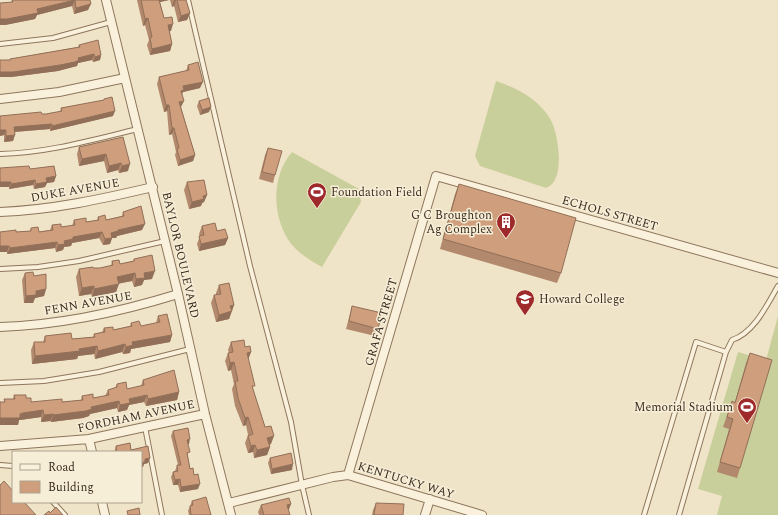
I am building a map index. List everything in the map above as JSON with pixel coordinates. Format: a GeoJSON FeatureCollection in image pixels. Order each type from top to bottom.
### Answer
{"type":"FeatureCollection","features":[{"type":"Feature","properties":{"kind":"street","name":"BAYLOR BOULEVARD"},"geometry":{"type":"LineString","coordinates":[[106,0],[166,241],[205,414],[231,515]]}},
{"type":"Feature","properties":{"kind":"street"},"geometry":{"type":"LineString","coordinates":[[0,99],[59,92],[125,78]]}},
{"type":"Feature","properties":{"kind":"street","name":"ECHOLS STREET"},"geometry":{"type":"LineString","coordinates":[[436,176],[778,273]]}},
{"type":"Feature","properties":{"kind":"street","name":"GRAFA STREET"},"geometry":{"type":"LineString","coordinates":[[348,475],[436,176]]}},
{"type":"Feature","properties":{"kind":"street","name":"DUKE AVENUE"},"geometry":{"type":"LineString","coordinates":[[0,212],[20,211],[92,201],[153,188]]}},
{"type":"Feature","properties":{"kind":"street","name":"FENN AVENUE"},"geometry":{"type":"LineString","coordinates":[[0,327],[65,321],[123,311],[178,294]]}},
{"type":"Feature","properties":{"kind":"street","name":"FORDHAM AVENUE"},"geometry":{"type":"LineString","coordinates":[[0,446],[89,439],[205,414]]}},
{"type":"Feature","properties":{"kind":"street"},"geometry":{"type":"LineString","coordinates":[[89,439],[92,451]]}},
{"type":"Feature","properties":{"kind":"street","name":"KENTUCKY WAY"},"geometry":{"type":"LineString","coordinates":[[228,503],[348,475],[482,515]]}},
{"type":"Feature","properties":{"kind":"street"},"geometry":{"type":"LineString","coordinates":[[425,515],[430,500]]}},
{"type":"Feature","properties":{"kind":"street"},"geometry":{"type":"LineString","coordinates":[[102,503],[105,515]]}},
{"type":"Feature","properties":{"kind":"lane"},"geometry":{"type":"LineString","coordinates":[[188,0],[250,266],[291,422],[309,515]]}},
{"type":"Feature","properties":{"kind":"lane"},"geometry":{"type":"LineString","coordinates":[[0,44],[53,38],[112,22]]}},
{"type":"Feature","properties":{"kind":"lane"},"geometry":{"type":"LineString","coordinates":[[0,154],[18,154],[61,147],[138,129]]}},
{"type":"Feature","properties":{"kind":"lane"},"geometry":{"type":"LineString","coordinates":[[0,269],[38,267],[78,261],[166,241]]}},
{"type":"Feature","properties":{"kind":"lane"},"geometry":{"type":"LineString","coordinates":[[679,515],[726,352],[732,340],[742,338],[760,316],[778,286]]}},
{"type":"Feature","properties":{"kind":"lane"},"geometry":{"type":"LineString","coordinates":[[644,515],[696,342],[726,352]]}},
{"type":"Feature","properties":{"kind":"lane"},"geometry":{"type":"LineString","coordinates":[[0,383],[44,381],[99,372],[190,349]]}},
{"type":"Feature","properties":{"kind":"lane"},"geometry":{"type":"LineString","coordinates":[[145,427],[162,515]]}},
{"type":"Feature","properties":{"kind":"lane"},"geometry":{"type":"LineString","coordinates":[[0,465],[12,466]]}},
{"type":"Feature","properties":{"kind":"lane"},"geometry":{"type":"LineString","coordinates":[[54,503],[65,515]]}},
{"type":"Feature","properties":{"kind":"green space"},"geometry":{"type":"Polygon","coordinates":[[[496,81],[515,88],[531,98],[550,118],[557,140],[559,160],[556,178],[552,184],[546,188],[480,166],[475,156],[496,81]]]}},
{"type":"Feature","properties":{"kind":"green space","name":"Foundation Field"},"geometry":{"type":"Polygon","coordinates":[[[292,152],[359,189],[361,202],[322,267],[306,258],[292,245],[285,235],[280,223],[277,211],[277,186],[285,162],[292,152]]]}},
{"type":"Feature","properties":{"kind":"green space","name":"Memorial Stadium"},"geometry":{"type":"Polygon","coordinates":[[[778,316],[778,515],[717,515],[722,496],[698,489],[738,352],[766,360],[778,316]]]}},
{"type":"Feature","properties":{"kind":"building"},"geometry":{"type":"Polygon","coordinates":[[[12,0],[75,0],[37,9],[38,13],[0,19],[0,3],[13,2],[12,0]]]}},
{"type":"Feature","properties":{"kind":"building"},"geometry":{"type":"Polygon","coordinates":[[[75,0],[90,0],[91,4],[76,8],[75,0]]]}},
{"type":"Feature","properties":{"kind":"building"},"geometry":{"type":"Polygon","coordinates":[[[141,0],[159,0],[164,18],[172,17],[173,24],[168,25],[172,44],[152,49],[150,38],[152,37],[148,18],[145,19],[141,0]]]}},
{"type":"Feature","properties":{"kind":"building"},"geometry":{"type":"Polygon","coordinates":[[[177,0],[186,0],[190,13],[181,16],[177,0]]]}},
{"type":"Feature","properties":{"kind":"building"},"geometry":{"type":"Polygon","coordinates":[[[98,40],[101,55],[95,57],[94,54],[78,58],[79,60],[75,62],[60,65],[13,72],[0,72],[0,60],[10,60],[80,47],[79,45],[98,40]]]}},
{"type":"Feature","properties":{"kind":"building"},"geometry":{"type":"Polygon","coordinates":[[[198,62],[203,82],[183,86],[184,90],[181,91],[184,101],[179,102],[195,155],[180,160],[177,149],[179,148],[174,128],[172,128],[169,105],[166,105],[159,77],[189,70],[188,65],[198,62]]]}},
{"type":"Feature","properties":{"kind":"building"},"geometry":{"type":"Polygon","coordinates":[[[112,97],[115,111],[52,126],[52,124],[14,127],[15,135],[6,136],[6,130],[0,130],[0,116],[41,112],[42,114],[46,114],[62,111],[61,108],[104,100],[112,97]]]}},
{"type":"Feature","properties":{"kind":"building"},"geometry":{"type":"Polygon","coordinates":[[[209,98],[211,107],[202,110],[199,101],[209,98]]]}},
{"type":"Feature","properties":{"kind":"building"},"geometry":{"type":"Polygon","coordinates":[[[123,137],[130,164],[122,166],[121,163],[109,166],[106,154],[82,159],[79,147],[123,137]]]}},
{"type":"Feature","properties":{"kind":"building"},"geometry":{"type":"Polygon","coordinates":[[[268,148],[282,151],[275,175],[262,172],[268,148]]]}},
{"type":"Feature","properties":{"kind":"building"},"geometry":{"type":"Polygon","coordinates":[[[29,166],[30,169],[54,166],[56,176],[46,178],[47,182],[36,184],[35,180],[11,184],[11,182],[0,182],[0,168],[29,166]]]}},
{"type":"Feature","properties":{"kind":"building"},"geometry":{"type":"Polygon","coordinates":[[[204,180],[207,195],[203,196],[204,199],[192,202],[187,182],[204,180]]]}},
{"type":"Feature","properties":{"kind":"building","name":"G C Broughton Ag Complex"},"geometry":{"type":"Polygon","coordinates":[[[459,184],[576,218],[561,273],[443,239],[459,184]]]}},
{"type":"Feature","properties":{"kind":"building"},"geometry":{"type":"Polygon","coordinates":[[[141,206],[145,224],[118,230],[111,233],[112,238],[105,239],[102,232],[73,237],[73,239],[64,241],[65,244],[58,245],[57,242],[10,248],[9,246],[0,246],[0,232],[16,230],[16,232],[31,231],[31,228],[38,227],[39,232],[53,230],[52,225],[61,224],[61,227],[75,225],[74,220],[86,218],[86,222],[99,220],[98,217],[105,215],[106,220],[124,216],[123,212],[141,206]]]}},
{"type":"Feature","properties":{"kind":"building"},"geometry":{"type":"Polygon","coordinates":[[[215,223],[217,231],[225,229],[228,238],[201,244],[199,236],[204,235],[202,226],[215,223]]]}},
{"type":"Feature","properties":{"kind":"building"},"geometry":{"type":"Polygon","coordinates":[[[152,255],[155,271],[144,273],[145,278],[136,279],[135,273],[117,277],[119,284],[94,289],[94,286],[82,288],[79,269],[93,267],[100,268],[113,265],[112,261],[119,260],[120,264],[152,255]]]}},
{"type":"Feature","properties":{"kind":"building"},"geometry":{"type":"Polygon","coordinates":[[[33,272],[34,276],[46,274],[46,289],[36,291],[36,295],[26,296],[25,273],[33,272]]]}},
{"type":"Feature","properties":{"kind":"building"},"geometry":{"type":"Polygon","coordinates":[[[229,283],[234,305],[230,306],[232,311],[219,315],[214,295],[221,294],[219,285],[229,283]]]}},
{"type":"Feature","properties":{"kind":"building"},"geometry":{"type":"Polygon","coordinates":[[[352,306],[382,313],[378,329],[349,321],[352,306]]]}},
{"type":"Feature","properties":{"kind":"building"},"geometry":{"type":"Polygon","coordinates":[[[167,314],[172,335],[132,342],[133,345],[126,347],[125,344],[98,351],[97,346],[79,349],[80,351],[35,356],[34,342],[45,342],[45,336],[71,333],[72,339],[95,337],[94,334],[105,332],[104,328],[113,327],[113,330],[132,326],[131,323],[139,321],[141,326],[160,322],[158,316],[167,314]]]}},
{"type":"Feature","properties":{"kind":"building"},"geometry":{"type":"Polygon","coordinates":[[[244,340],[245,347],[250,346],[251,352],[247,353],[255,386],[252,386],[265,427],[271,426],[274,436],[267,438],[270,447],[257,450],[255,445],[251,446],[248,436],[253,434],[248,417],[245,418],[238,398],[235,381],[238,381],[234,362],[230,363],[228,353],[233,352],[231,342],[244,340]]]}},
{"type":"Feature","properties":{"kind":"building"},"geometry":{"type":"Polygon","coordinates":[[[750,353],[772,360],[740,468],[720,462],[733,419],[727,417],[732,401],[735,403],[750,353]]]}},
{"type":"Feature","properties":{"kind":"building"},"geometry":{"type":"Polygon","coordinates":[[[174,370],[179,392],[148,399],[147,395],[129,399],[130,403],[120,405],[119,401],[91,407],[92,409],[86,411],[44,415],[43,410],[20,414],[20,418],[0,418],[0,402],[5,402],[4,399],[15,399],[14,395],[26,395],[26,398],[31,398],[31,402],[62,399],[62,402],[83,400],[82,396],[93,394],[93,398],[109,395],[108,390],[117,387],[117,384],[126,382],[127,389],[144,385],[143,380],[174,370]]]}},
{"type":"Feature","properties":{"kind":"building"},"geometry":{"type":"Polygon","coordinates":[[[188,428],[190,439],[187,440],[190,452],[187,453],[190,469],[193,468],[194,475],[198,474],[200,484],[181,487],[180,479],[175,480],[173,472],[178,471],[177,465],[181,465],[173,431],[188,428]]]}},
{"type":"Feature","properties":{"kind":"building"},"geometry":{"type":"Polygon","coordinates":[[[130,443],[131,450],[148,446],[150,458],[145,459],[145,462],[142,463],[142,451],[117,451],[116,446],[130,443]]]}},
{"type":"Feature","properties":{"kind":"building"},"geometry":{"type":"Polygon","coordinates":[[[291,453],[293,464],[272,469],[270,458],[291,453]]]}},
{"type":"Feature","properties":{"kind":"building"},"geometry":{"type":"Polygon","coordinates":[[[4,481],[12,490],[12,503],[25,503],[36,515],[0,515],[0,485],[4,481]]]}},
{"type":"Feature","properties":{"kind":"building"},"geometry":{"type":"Polygon","coordinates":[[[206,497],[211,515],[191,515],[190,506],[193,505],[192,501],[206,497]]]}},
{"type":"Feature","properties":{"kind":"building"},"geometry":{"type":"Polygon","coordinates":[[[289,498],[291,504],[287,505],[290,515],[264,515],[261,505],[289,498]]]}},
{"type":"Feature","properties":{"kind":"building"},"geometry":{"type":"Polygon","coordinates":[[[376,503],[404,504],[403,515],[374,515],[376,503]]]}},
{"type":"Feature","properties":{"kind":"building"},"geometry":{"type":"Polygon","coordinates":[[[56,507],[63,515],[44,515],[49,511],[50,513],[56,507]]]}},
{"type":"Feature","properties":{"kind":"building"},"geometry":{"type":"Polygon","coordinates":[[[139,508],[140,515],[128,515],[127,511],[139,508]]]}},
{"type":"Feature","properties":{"kind":"place","name":"Foundation Field"},"geometry":{"type":"Point","coordinates":[317,209]}},
{"type":"Feature","properties":{"kind":"place","name":"G C Broughton Ag Complex"},"geometry":{"type":"Point","coordinates":[506,239]}},
{"type":"Feature","properties":{"kind":"place","name":"Howard College"},"geometry":{"type":"Point","coordinates":[525,316]}},
{"type":"Feature","properties":{"kind":"place","name":"Memorial Stadium"},"geometry":{"type":"Point","coordinates":[747,424]}}]}
